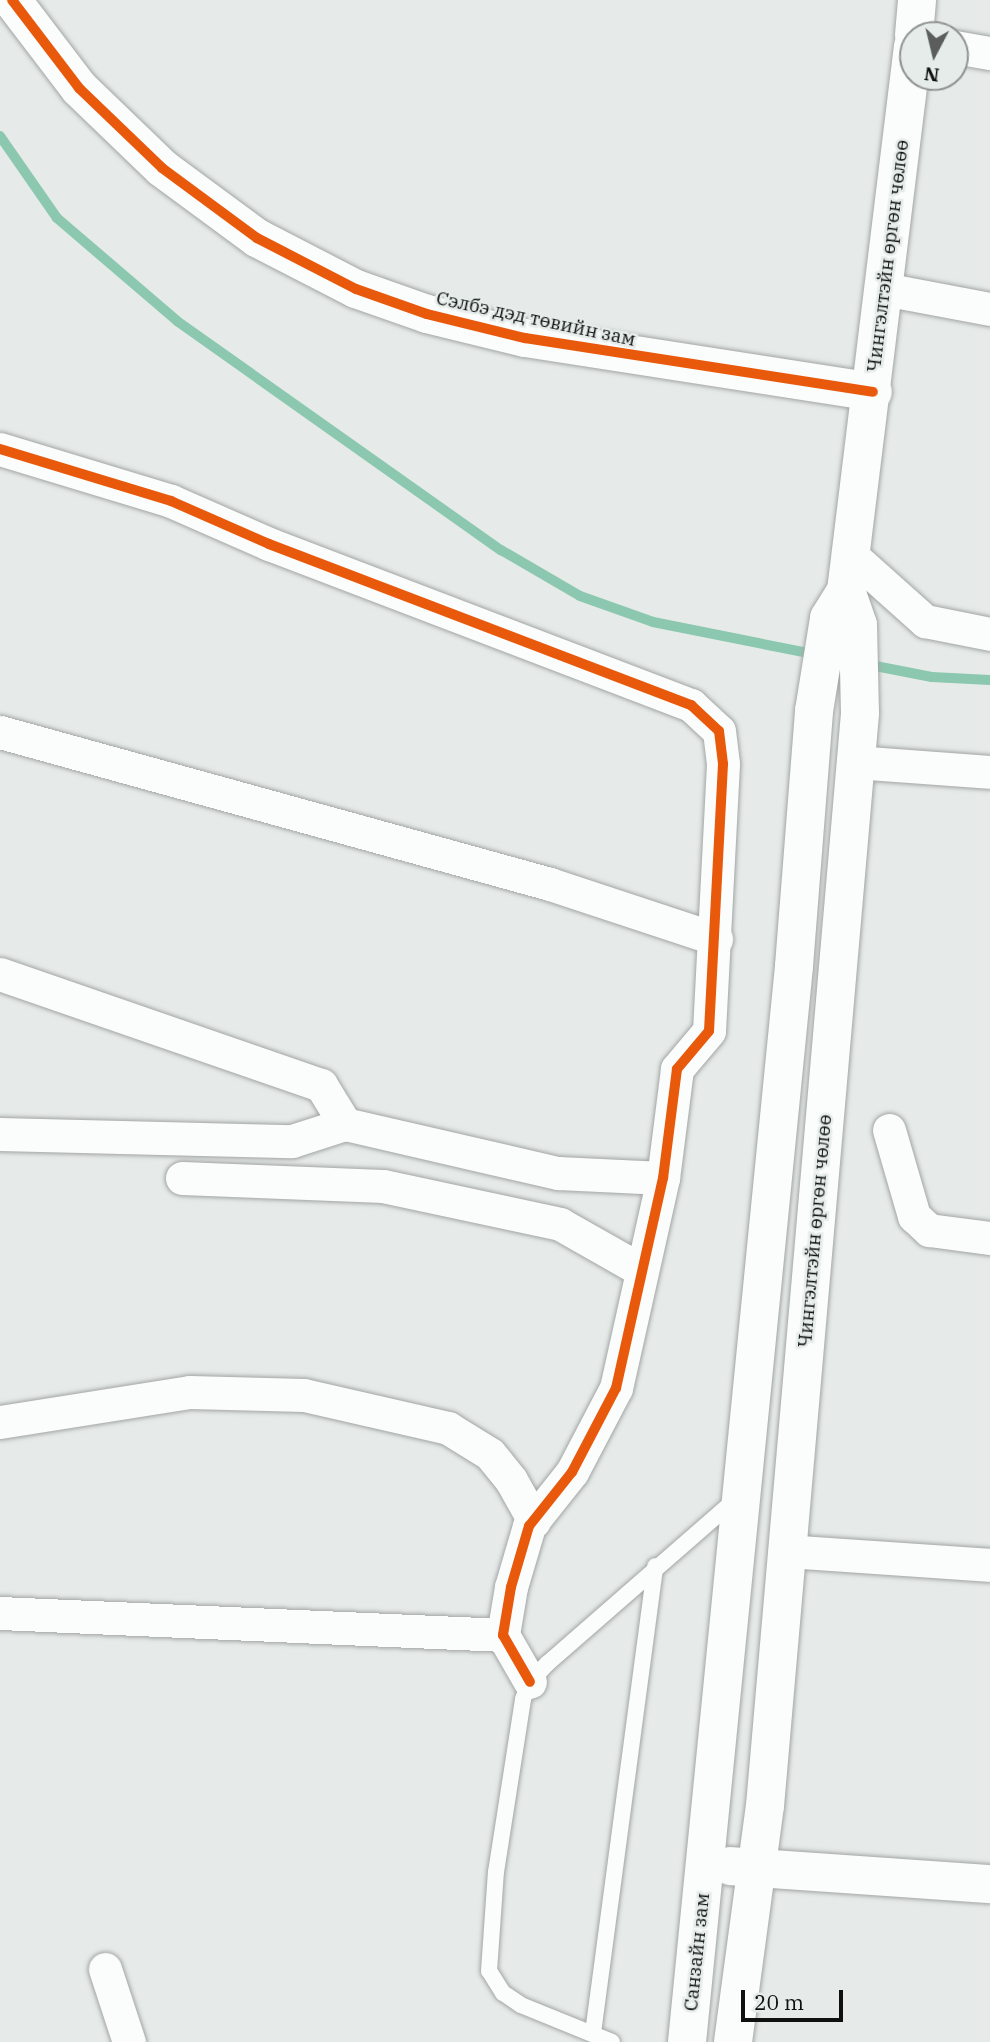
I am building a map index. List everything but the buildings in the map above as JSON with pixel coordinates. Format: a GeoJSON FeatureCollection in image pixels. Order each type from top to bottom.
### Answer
{"type":"FeatureCollection","features":[{"type":"Feature","properties":{"kind":"main road","name":"Сэлбэ дэд төвийн зам"},"geometry":{"type":"LineString","coordinates":[[12,0],[79,88],[162,168],[257,237],[356,289],[427,314],[525,338],[873,392]]}},
{"type":"Feature","properties":{"kind":"main road"},"geometry":{"type":"LineString","coordinates":[[916,21],[918,0]]}},
{"type":"Feature","properties":{"kind":"main road","name":"Чингэлтэйн өргөн чөлөө"},"geometry":{"type":"LineString","coordinates":[[707,1861],[814,711],[844,611],[873,392],[908,91]]}},
{"type":"Feature","properties":{"kind":"main road","name":"Чингэлтэйн өргөн чөлөө"},"geometry":{"type":"LineString","coordinates":[[755,1871],[765,1806],[860,713],[844,611]]}},
{"type":"Feature","properties":{"kind":"main road"},"geometry":{"type":"LineString","coordinates":[[707,1861],[755,1871],[990,1884]]}},
{"type":"Feature","properties":{"kind":"main road","name":"Санзайн зам"},"geometry":{"type":"LineString","coordinates":[[687,2042],[707,1861]]}},
{"type":"Feature","properties":{"kind":"main road"},"geometry":{"type":"LineString","coordinates":[[733,2042],[755,1871]]}},
{"type":"Feature","properties":{"kind":"street"},"geometry":{"type":"LineString","coordinates":[[969,49],[990,53]]}},
{"type":"Feature","properties":{"kind":"street"},"geometry":{"type":"LineString","coordinates":[[884,289],[990,310]]}},
{"type":"Feature","properties":{"kind":"street"},"geometry":{"type":"LineString","coordinates":[[0,449],[145,491],[269,544],[691,705],[719,731],[723,764],[716,939],[709,1031],[677,1069],[663,1178],[616,1388],[572,1472],[534,1521],[510,1587],[503,1635],[530,1682]]}},
{"type":"Feature","properties":{"kind":"street"},"geometry":{"type":"LineString","coordinates":[[850,554],[925,621],[990,634]]}},
{"type":"Feature","properties":{"kind":"street"},"geometry":{"type":"LineString","coordinates":[[0,732],[550,884],[716,939]]}},
{"type":"Feature","properties":{"kind":"street"},"geometry":{"type":"LineString","coordinates":[[854,762],[990,772]]}},
{"type":"Feature","properties":{"kind":"street"},"geometry":{"type":"LineString","coordinates":[[0,974],[321,1085],[345,1124]]}},
{"type":"Feature","properties":{"kind":"street"},"geometry":{"type":"LineString","coordinates":[[0,1134],[292,1141],[345,1124],[558,1173],[663,1178]]}},
{"type":"Feature","properties":{"kind":"street"},"geometry":{"type":"LineString","coordinates":[[889,1130],[914,1216],[929,1230],[990,1238]]}},
{"type":"Feature","properties":{"kind":"street"},"geometry":{"type":"LineString","coordinates":[[183,1178],[383,1186],[560,1224],[642,1270]]}},
{"type":"Feature","properties":{"kind":"street"},"geometry":{"type":"LineString","coordinates":[[0,1422],[190,1392],[304,1395],[448,1428],[490,1454],[511,1480],[534,1521]]}},
{"type":"Feature","properties":{"kind":"street"},"geometry":{"type":"LineString","coordinates":[[786,1551],[990,1565]]}},
{"type":"Feature","properties":{"kind":"street"},"geometry":{"type":"LineString","coordinates":[[0,1613],[503,1635]]}},
{"type":"Feature","properties":{"kind":"street"},"geometry":{"type":"LineString","coordinates":[[105,1969],[129,2042]]}},
{"type":"Feature","properties":{"kind":"lane"},"geometry":{"type":"LineString","coordinates":[[612,2042],[521,2005],[503,1993],[489,1971],[496,1872],[521,1710],[530,1682],[655,1566],[743,1493]]}},
{"type":"Feature","properties":{"kind":"lane"},"geometry":{"type":"LineString","coordinates":[[593,2033],[655,1566]]}},
{"type":"Feature","properties":{"kind":"waterway"},"geometry":{"type":"LineString","coordinates":[[0,136],[57,218],[177,321],[501,550],[580,596],[653,622],[818,655]]}},
{"type":"Feature","properties":{"kind":"waterway"},"geometry":{"type":"LineString","coordinates":[[865,664],[932,677],[990,680]]}},
{"type":"Feature","properties":{"kind":"cycle path"},"geometry":{"type":"LineString","coordinates":[[12,0],[79,88],[162,168],[257,238],[356,289],[427,314],[525,338],[873,392]]}},
{"type":"Feature","properties":{"kind":"cycle path"},"geometry":{"type":"LineString","coordinates":[[0,449],[171,501],[269,544],[691,705],[719,731],[723,764],[709,1031],[677,1069],[663,1178],[616,1388],[572,1472],[529,1526],[511,1587],[503,1635],[530,1682]]}}]}
